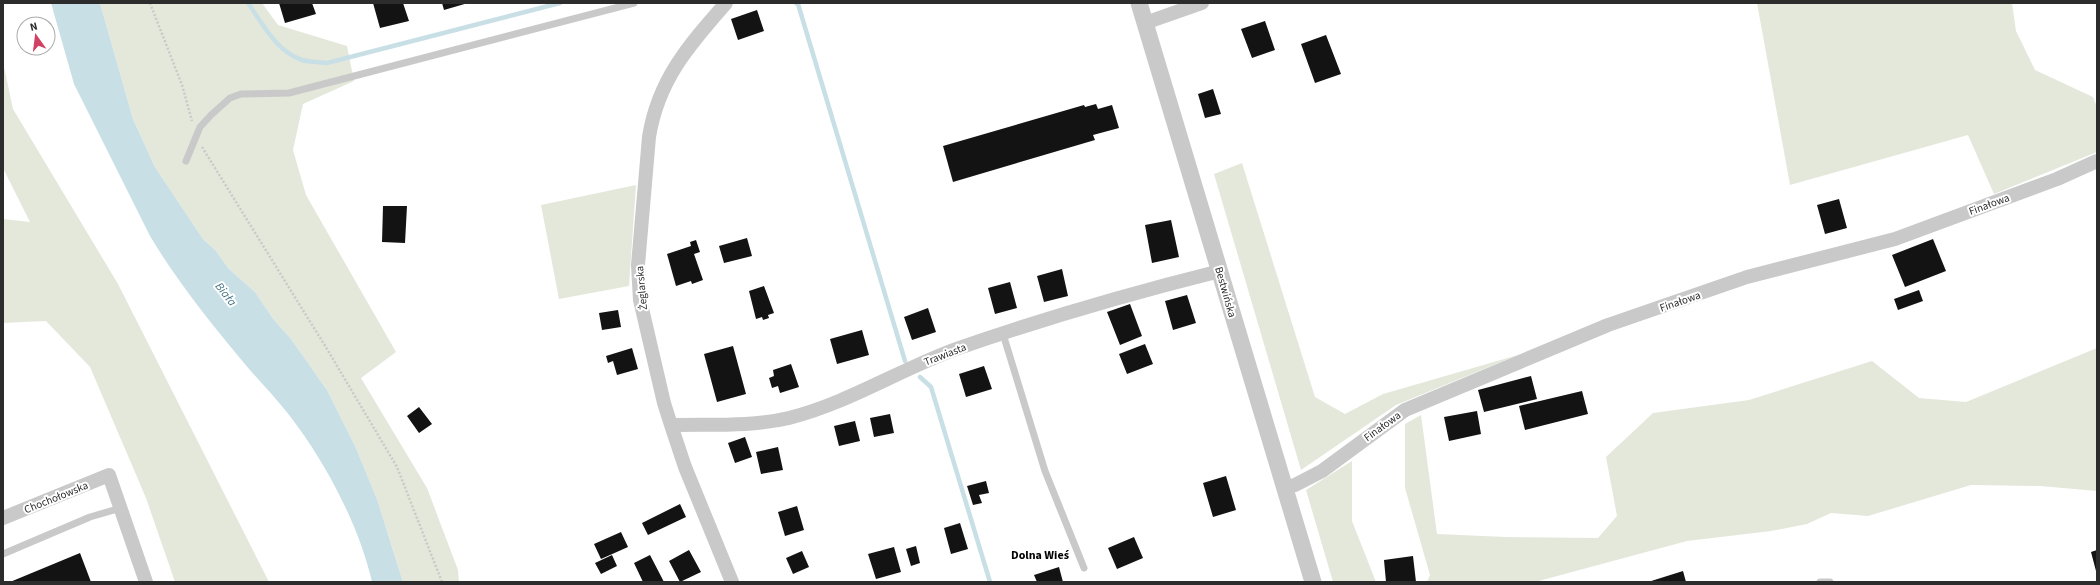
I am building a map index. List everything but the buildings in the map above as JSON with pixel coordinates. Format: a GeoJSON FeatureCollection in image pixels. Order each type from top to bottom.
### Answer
{"type":"FeatureCollection","features":[{"type":"Feature","properties":{"kind":"street","name":"Żeglarska"},"geometry":{"type":"LineString","coordinates":[[726,3],[684,54],[669,77],[659,95],[652,117],[648,137],[638,265],[638,284],[646,330],[671,425],[685,467],[732,582]]}},
{"type":"Feature","properties":{"kind":"street","name":"Bestwińska"},"geometry":{"type":"LineString","coordinates":[[1139,3],[1313,582]]}},
{"type":"Feature","properties":{"kind":"street"},"geometry":{"type":"LineString","coordinates":[[1145,23],[1202,3]]}},
{"type":"Feature","properties":{"kind":"street","name":"Finałowa"},"geometry":{"type":"LineString","coordinates":[[1284,488],[1295,485],[1322,471],[1405,410],[1608,326],[1747,277],[1895,239],[2057,179],[2097,161]]}},
{"type":"Feature","properties":{"kind":"street","name":"Trawiasta"},"geometry":{"type":"LineString","coordinates":[[671,425],[758,424],[789,418],[876,386],[955,350],[1003,334],[1220,271]]}},
{"type":"Feature","properties":{"kind":"street","name":"Chochołowska"},"geometry":{"type":"LineString","coordinates":[[3,518],[109,475],[121,508]]}},
{"type":"Feature","properties":{"kind":"street"},"geometry":{"type":"LineString","coordinates":[[121,508],[146,582]]}},
{"type":"Feature","properties":{"kind":"lane"},"geometry":{"type":"LineString","coordinates":[[186,161],[200,127],[230,98],[241,94],[289,93],[634,3]]}},
{"type":"Feature","properties":{"kind":"lane"},"geometry":{"type":"LineString","coordinates":[[1003,334],[1045,471],[1084,568]]}},
{"type":"Feature","properties":{"kind":"lane"},"geometry":{"type":"LineString","coordinates":[[3,554],[90,517],[121,508]]}},
{"type":"Feature","properties":{"kind":"lane"},"geometry":{"type":"LineString","coordinates":[[1820,582],[1830,582]]}},
{"type":"Feature","properties":{"kind":"path"},"geometry":{"type":"LineString","coordinates":[[150,3],[182,85],[196,137],[397,467],[442,582]]}},
{"type":"Feature","properties":{"kind":"shaded area"},"geometry":{"type":"Polygon","coordinates":[[[100,3],[262,3],[278,25],[347,46],[354,81],[303,104],[293,150],[306,195],[396,352],[361,378],[427,488],[458,570],[459,582],[403,582],[377,499],[356,448],[327,390],[291,339],[274,320],[255,292],[229,269],[216,251],[203,239],[155,167],[133,119],[100,3]]]}},
{"type":"Feature","properties":{"kind":"shaded area"},"geometry":{"type":"Polygon","coordinates":[[[1757,3],[2012,3],[2016,31],[2035,70],[2093,97],[2097,107],[2097,152],[1994,194],[1968,135],[1790,185],[1757,3]]]}},
{"type":"Feature","properties":{"kind":"shaded area"},"geometry":{"type":"Polygon","coordinates":[[[3,62],[13,109],[118,284],[269,582],[175,582],[146,498],[90,367],[46,321],[3,323],[3,219],[30,222],[3,168],[3,62]]]}},
{"type":"Feature","properties":{"kind":"shaded area"},"geometry":{"type":"Polygon","coordinates":[[[1242,163],[1315,397],[1345,414],[1383,394],[1518,355],[1396,405],[1301,470],[1214,174],[1242,163]]]}},
{"type":"Feature","properties":{"kind":"shaded area"},"geometry":{"type":"Polygon","coordinates":[[[636,185],[629,286],[559,299],[541,205],[636,185]]]}},
{"type":"Feature","properties":{"kind":"shaded area"},"geometry":{"type":"Polygon","coordinates":[[[2097,348],[2097,491],[2040,486],[1971,485],[1868,516],[1831,513],[1807,524],[1771,531],[1687,541],[1535,582],[1427,582],[1430,575],[1405,488],[1405,424],[1421,415],[1437,534],[1506,537],[1598,538],[1617,516],[1606,457],[1653,413],[1749,400],[1872,361],[1919,398],[1966,402],[2097,348]]]}},
{"type":"Feature","properties":{"kind":"shaded area"},"geometry":{"type":"Polygon","coordinates":[[[1352,461],[1352,521],[1376,582],[1333,582],[1306,490],[1352,461]]]}},
{"type":"Feature","properties":{"kind":"water","name":"Biała"},"geometry":{"type":"Polygon","coordinates":[[[51,3],[100,3],[133,119],[155,167],[203,239],[216,251],[229,269],[255,292],[274,320],[291,339],[327,390],[356,448],[377,499],[403,582],[372,582],[367,562],[352,521],[332,481],[310,444],[287,412],[249,369],[197,304],[172,271],[150,236],[74,84],[56,16],[55,16],[51,3]]]}},
{"type":"Feature","properties":{"kind":"waterway"},"geometry":{"type":"LineString","coordinates":[[248,3],[277,44],[293,56],[302,60],[327,63],[560,3]]}},
{"type":"Feature","properties":{"kind":"waterway"},"geometry":{"type":"LineString","coordinates":[[796,3],[798,4],[905,361]]}},
{"type":"Feature","properties":{"kind":"waterway"},"geometry":{"type":"LineString","coordinates":[[920,377],[931,387],[990,582]]}},
{"type":"Feature","properties":{"kind":"district","name":"Dolna Wieś"},"geometry":{"type":"Point","coordinates":[1040,555]}}]}
